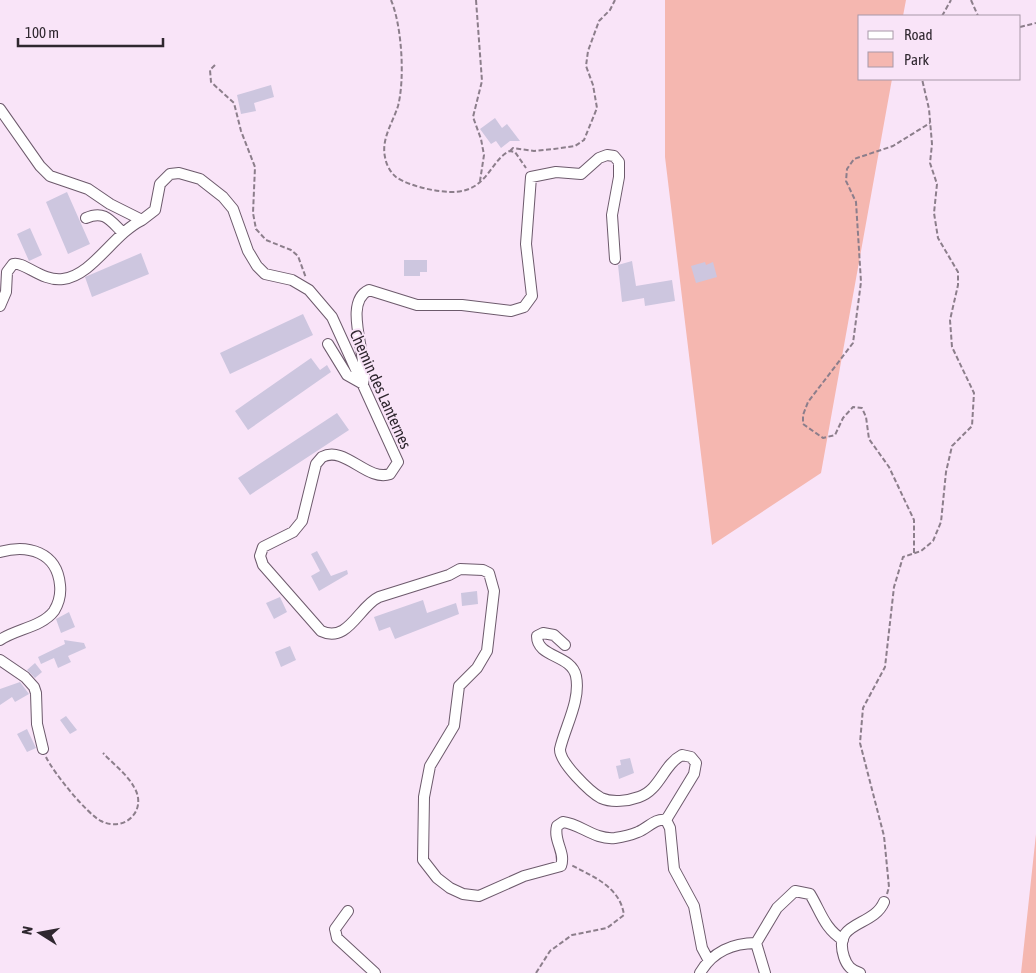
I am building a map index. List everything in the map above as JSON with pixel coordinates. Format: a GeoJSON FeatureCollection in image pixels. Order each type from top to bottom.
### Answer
{"type":"FeatureCollection","features":[{"type":"Feature","properties":{"kind":"street"},"geometry":{"type":"LineString","coordinates":[[0,109],[40,166],[50,176],[88,188],[110,204],[142,220]]}},
{"type":"Feature","properties":{"kind":"street"},"geometry":{"type":"LineString","coordinates":[[328,344],[347,375],[363,384],[366,368],[359,338],[357,301],[365,292],[378,291],[399,301],[417,306],[462,305],[511,311],[521,310],[529,303],[532,288],[526,244],[531,176],[556,172],[581,174],[598,158],[607,154],[614,156],[619,162],[619,177],[612,215],[615,259]]}},
{"type":"Feature","properties":{"kind":"street","name":"Chemin des Lanternes"},"geometry":{"type":"LineString","coordinates":[[0,306],[6,292],[7,272],[13,264],[22,264],[46,278],[64,279],[84,271],[122,232],[155,210],[160,184],[164,178],[179,172],[200,179],[223,197],[233,209],[248,251],[257,266],[265,274],[292,280],[309,290],[332,317],[397,457],[397,466],[390,474],[381,476],[336,455],[322,457],[316,464],[302,521],[293,532],[266,544],[260,556],[263,565],[321,631],[327,634],[341,632],[350,627],[369,602],[379,597],[449,575],[460,569],[482,570],[489,573],[494,591],[487,652],[477,668],[459,686],[454,726],[430,766],[424,797],[423,860],[437,878],[450,888],[463,894],[479,896],[524,876],[561,866],[562,861]]}},
{"type":"Feature","properties":{"kind":"street"},"geometry":{"type":"LineString","coordinates":[[86,218],[101,214],[122,232]]}},
{"type":"Feature","properties":{"kind":"street"},"geometry":{"type":"LineString","coordinates":[[0,552],[21,548],[32,549],[43,554],[53,563],[59,577],[60,588],[59,601],[46,618],[0,640]]}},
{"type":"Feature","properties":{"kind":"street"},"geometry":{"type":"LineString","coordinates":[[562,861],[556,832],[557,826],[563,822],[571,824],[589,834],[613,838],[638,832],[656,822],[666,820],[694,774],[696,763],[691,757],[682,756],[675,760],[651,791],[639,798],[621,800],[601,798],[591,790],[561,758],[560,749],[575,694],[576,678],[571,666],[560,657],[542,650],[537,636],[543,632],[554,635],[566,645]]}},
{"type":"Feature","properties":{"kind":"street"},"geometry":{"type":"LineString","coordinates":[[0,660],[25,677],[34,687],[36,692],[37,724],[43,749]]}},
{"type":"Feature","properties":{"kind":"street"},"geometry":{"type":"LineString","coordinates":[[666,820],[670,828],[674,868],[694,906],[702,948],[709,961]]}},
{"type":"Feature","properties":{"kind":"street"},"geometry":{"type":"LineString","coordinates":[[765,973],[756,943],[777,908],[795,891],[810,894],[824,923],[843,940]]}},
{"type":"Feature","properties":{"kind":"street"},"geometry":{"type":"LineString","coordinates":[[860,973],[848,966],[844,955],[843,940],[848,929],[866,921],[881,910],[884,902]]}},
{"type":"Feature","properties":{"kind":"street"},"geometry":{"type":"LineString","coordinates":[[348,911],[335,929],[337,938],[375,973]]}},
{"type":"Feature","properties":{"kind":"street"},"geometry":{"type":"LineString","coordinates":[[700,973],[709,961],[728,947],[756,943]]}},
{"type":"Feature","properties":{"kind":"path"},"geometry":{"type":"LineString","coordinates":[[391,0],[395,10],[402,69],[398,105],[384,144],[384,156],[388,167],[394,176],[406,182],[428,189],[461,192],[479,184],[499,159],[513,148],[534,151],[575,146],[584,140],[597,108],[593,85],[586,66],[588,51],[599,21],[610,10],[615,0]]}},
{"type":"Feature","properties":{"kind":"path"},"geometry":{"type":"LineString","coordinates":[[476,0],[482,81],[473,117],[481,139],[484,155],[483,171],[479,184]]}},
{"type":"Feature","properties":{"kind":"path"},"geometry":{"type":"LineString","coordinates":[[943,15],[951,0]]}},
{"type":"Feature","properties":{"kind":"path"},"geometry":{"type":"LineString","coordinates":[[970,0],[978,15]]}},
{"type":"Feature","properties":{"kind":"path"},"geometry":{"type":"LineString","coordinates":[[1021,27],[1036,23]]}},
{"type":"Feature","properties":{"kind":"path"},"geometry":{"type":"LineString","coordinates":[[215,65],[210,70],[211,82],[234,103],[241,131],[256,167],[253,213],[256,229],[266,240],[291,250],[298,256],[303,265],[309,290]]}},
{"type":"Feature","properties":{"kind":"path"},"geometry":{"type":"LineString","coordinates":[[884,902],[889,887],[884,836],[860,743],[863,708],[885,667],[894,587],[903,557],[921,551],[933,541],[941,522],[946,472],[952,446],[972,426],[974,393],[952,347],[950,320],[958,285],[958,272],[938,238],[935,222],[937,184],[930,163],[932,144],[930,122],[922,80]]}},
{"type":"Feature","properties":{"kind":"path"},"geometry":{"type":"LineString","coordinates":[[914,553],[914,520],[889,467],[869,439],[866,416],[862,408],[853,407],[843,418],[835,434],[823,438],[803,424],[802,416],[808,402],[852,343],[861,282],[856,202],[846,181],[847,169],[854,159],[893,146],[930,122]]}},
{"type":"Feature","properties":{"kind":"path"},"geometry":{"type":"LineString","coordinates":[[510,151],[515,152],[531,176]]}},
{"type":"Feature","properties":{"kind":"path"},"geometry":{"type":"LineString","coordinates":[[43,749],[47,760],[92,814],[101,821],[120,825],[129,821],[134,815],[137,797],[135,787],[103,753]]}},
{"type":"Feature","properties":{"kind":"path"},"geometry":{"type":"LineString","coordinates":[[536,973],[550,951],[572,935],[607,928],[624,915],[622,903],[613,889],[562,861]]}},
{"type":"Feature","properties":{"kind":"green space"},"geometry":{"type":"Polygon","coordinates":[[[665,0],[906,0],[903,15],[858,15],[858,80],[892,80],[821,473],[712,545],[665,157],[665,0]]]}},
{"type":"Feature","properties":{"kind":"green space"},"geometry":{"type":"Polygon","coordinates":[[[1036,834],[1036,973],[1021,973],[1036,834]]]}},
{"type":"Feature","properties":{"kind":"building"},"geometry":{"type":"Polygon","coordinates":[[[271,85],[274,97],[254,103],[256,111],[241,114],[237,95],[271,85]]]}},
{"type":"Feature","properties":{"kind":"building"},"geometry":{"type":"Polygon","coordinates":[[[495,118],[502,128],[507,124],[520,141],[510,141],[501,148],[496,141],[491,144],[480,129],[495,118]]]}},
{"type":"Feature","properties":{"kind":"building"},"geometry":{"type":"Polygon","coordinates":[[[67,192],[90,244],[68,254],[46,202],[67,192]]]}},
{"type":"Feature","properties":{"kind":"building"},"geometry":{"type":"Polygon","coordinates":[[[30,228],[42,255],[29,261],[17,234],[30,228]]]}},
{"type":"Feature","properties":{"kind":"building"},"geometry":{"type":"Polygon","coordinates":[[[141,253],[149,274],[92,297],[85,277],[141,253]]]}},
{"type":"Feature","properties":{"kind":"building"},"geometry":{"type":"Polygon","coordinates":[[[404,260],[427,260],[427,272],[420,272],[420,276],[404,276],[404,260]]]}},
{"type":"Feature","properties":{"kind":"building"},"geometry":{"type":"Polygon","coordinates":[[[632,261],[636,286],[672,280],[675,301],[645,306],[644,298],[622,302],[618,265],[632,261]]]}},
{"type":"Feature","properties":{"kind":"building"},"geometry":{"type":"Polygon","coordinates":[[[705,262],[706,265],[713,262],[717,277],[696,283],[691,266],[705,262]]]}},
{"type":"Feature","properties":{"kind":"building"},"geometry":{"type":"Polygon","coordinates":[[[303,314],[313,335],[230,374],[220,353],[303,314]]]}},
{"type":"Feature","properties":{"kind":"building"},"geometry":{"type":"Polygon","coordinates":[[[311,358],[320,370],[327,365],[331,372],[248,430],[235,411],[311,358]]]}},
{"type":"Feature","properties":{"kind":"building"},"geometry":{"type":"Polygon","coordinates":[[[337,413],[349,430],[250,495],[238,478],[337,413]]]}},
{"type":"Feature","properties":{"kind":"building"},"geometry":{"type":"Polygon","coordinates":[[[317,551],[331,576],[347,570],[348,574],[319,591],[311,576],[320,571],[311,554],[317,551]]]}},
{"type":"Feature","properties":{"kind":"building"},"geometry":{"type":"Polygon","coordinates":[[[477,591],[478,604],[462,606],[461,593],[477,591]]]}},
{"type":"Feature","properties":{"kind":"building"},"geometry":{"type":"Polygon","coordinates":[[[280,597],[287,612],[274,619],[266,603],[280,597]]]}},
{"type":"Feature","properties":{"kind":"building"},"geometry":{"type":"Polygon","coordinates":[[[423,600],[427,613],[456,603],[459,614],[395,639],[390,627],[379,631],[374,617],[423,600]]]}},
{"type":"Feature","properties":{"kind":"building"},"geometry":{"type":"Polygon","coordinates":[[[69,612],[75,627],[61,633],[56,619],[69,612]]]}},
{"type":"Feature","properties":{"kind":"building"},"geometry":{"type":"Polygon","coordinates":[[[64,640],[84,643],[86,648],[68,656],[71,662],[58,668],[54,658],[41,664],[38,657],[65,644],[64,640]]]}},
{"type":"Feature","properties":{"kind":"building"},"geometry":{"type":"Polygon","coordinates":[[[290,646],[296,660],[281,667],[275,652],[290,646]]]}},
{"type":"Feature","properties":{"kind":"building"},"geometry":{"type":"Polygon","coordinates":[[[35,663],[42,672],[35,678],[27,670],[35,663]]]}},
{"type":"Feature","properties":{"kind":"building"},"geometry":{"type":"Polygon","coordinates":[[[20,682],[29,694],[15,702],[12,697],[0,705],[0,689],[20,682]]]}},
{"type":"Feature","properties":{"kind":"building"},"geometry":{"type":"Polygon","coordinates":[[[66,716],[77,730],[70,734],[60,720],[66,716]]]}},
{"type":"Feature","properties":{"kind":"building"},"geometry":{"type":"Polygon","coordinates":[[[27,729],[36,748],[27,752],[17,734],[27,729]]]}},
{"type":"Feature","properties":{"kind":"building"},"geometry":{"type":"Polygon","coordinates":[[[630,758],[634,773],[619,779],[616,766],[621,765],[620,760],[630,758]]]}}]}
